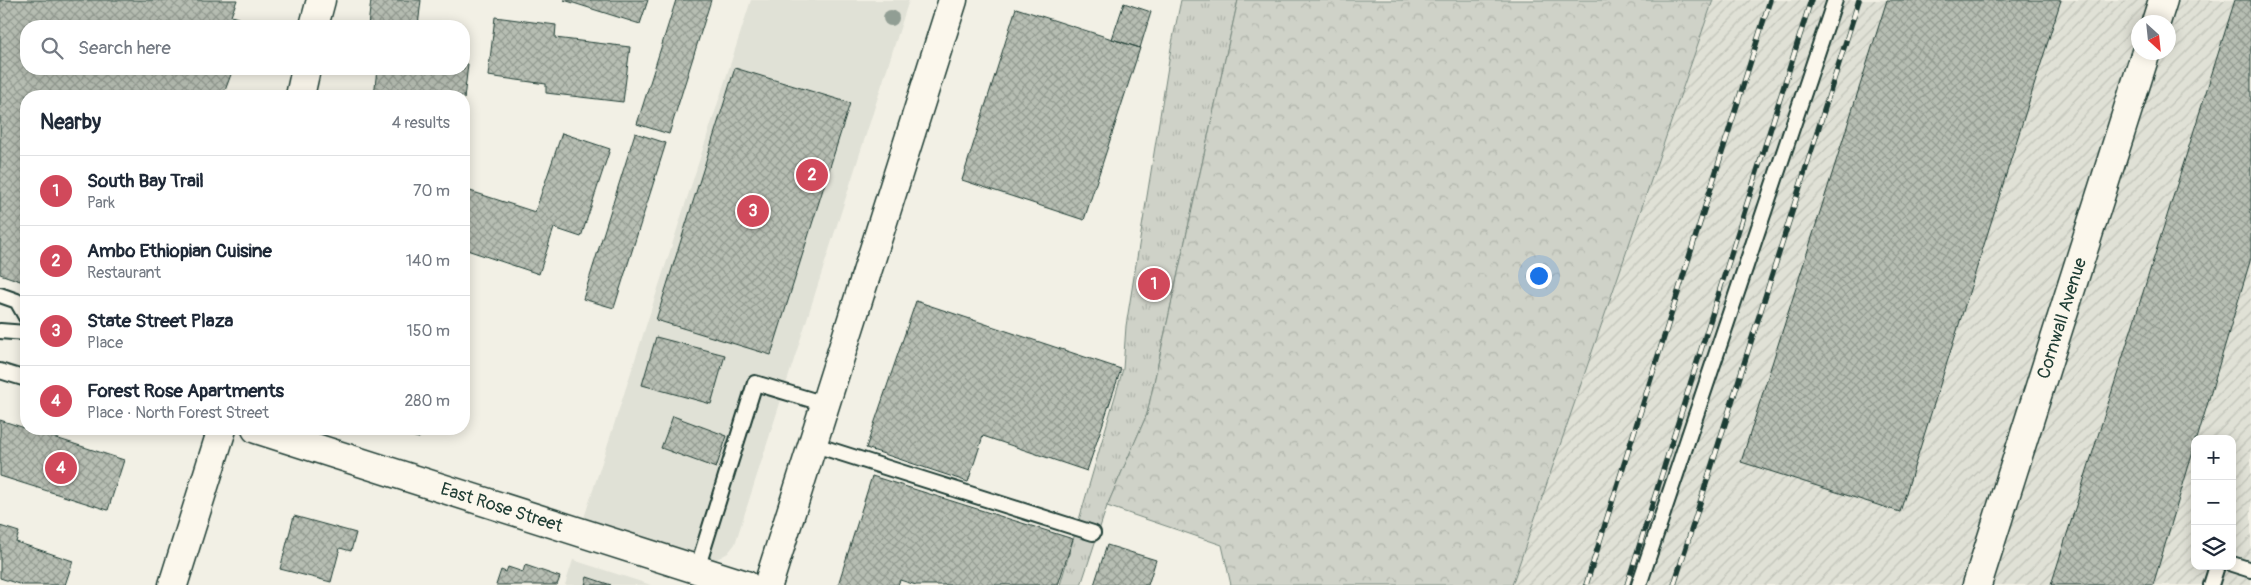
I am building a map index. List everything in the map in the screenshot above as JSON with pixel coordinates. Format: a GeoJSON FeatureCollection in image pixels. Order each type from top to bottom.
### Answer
{"type":"FeatureCollection","features":[{"type":"Feature","properties":{"kind":"street"},"geometry":{"type":"LineString","coordinates":[[316,20],[321,0]]}},
{"type":"Feature","properties":{"kind":"street"},"geometry":{"type":"LineString","coordinates":[[768,585],[953,0]]}},
{"type":"Feature","properties":{"kind":"street"},"geometry":{"type":"LineString","coordinates":[[2158,15],[2163,0]]}},
{"type":"Feature","properties":{"kind":"street","name":"Cornwall Avenue"},"geometry":{"type":"LineString","coordinates":[[1977,585],[2143,60]]}},
{"type":"Feature","properties":{"kind":"street"},"geometry":{"type":"LineString","coordinates":[[301,90],[305,75]]}},
{"type":"Feature","properties":{"kind":"street"},"geometry":{"type":"LineString","coordinates":[[173,585],[220,435]]}},
{"type":"Feature","properties":{"kind":"street","name":"East Rose Street"},"geometry":{"type":"LineString","coordinates":[[275,435],[746,585]]}},
{"type":"Feature","properties":{"kind":"lane"},"geometry":{"type":"LineString","coordinates":[[1639,585],[1835,0]]}},
{"type":"Feature","properties":{"kind":"lane"},"geometry":{"type":"LineString","coordinates":[[0,296],[17,301],[20,306]]}},
{"type":"Feature","properties":{"kind":"lane"},"geometry":{"type":"LineString","coordinates":[[0,331],[20,333]]}},
{"type":"Feature","properties":{"kind":"lane"},"geometry":{"type":"LineString","coordinates":[[0,371],[20,377]]}},
{"type":"Feature","properties":{"kind":"lane"},"geometry":{"type":"LineString","coordinates":[[696,569],[755,383],[825,404]]}},
{"type":"Feature","properties":{"kind":"lane"},"geometry":{"type":"LineString","coordinates":[[812,444],[1093,533]]}},
{"type":"Feature","properties":{"kind":"lane"},"geometry":{"type":"LineString","coordinates":[[2236,565],[2251,570]]}},
{"type":"Feature","properties":{"kind":"lane"},"geometry":{"type":"LineString","coordinates":[[2211,585],[2216,570]]}},
{"type":"Feature","properties":{"kind":"shaded area"},"geometry":{"type":"Polygon","coordinates":[[[751,0],[909,0],[735,544],[728,553],[717,559],[705,560],[583,521],[751,0]]]}},
{"type":"Feature","properties":{"kind":"shaded area"},"geometry":{"type":"Polygon","coordinates":[[[1713,0],[2251,0],[2251,585],[1512,585],[1713,0]]]}},
{"type":"Feature","properties":{"kind":"shaded area"},"geometry":{"type":"Polygon","coordinates":[[[573,560],[651,585],[565,585],[573,560]]]}},
{"type":"Feature","properties":{"kind":"green space"},"geometry":{"type":"Polygon","coordinates":[[[1181,0],[1238,0],[1147,414],[1107,506],[1081,585],[1060,585],[1123,369],[1126,326],[1171,48],[1181,0]]]}},
{"type":"Feature","properties":{"kind":"green space"},"geometry":{"type":"Polygon","coordinates":[[[1238,0],[1713,0],[1512,585],[1231,585],[1222,545],[1107,506],[1147,414],[1238,0]]]}},
{"type":"Feature","properties":{"kind":"building"},"geometry":{"type":"Polygon","coordinates":[[[0,0],[237,0],[231,16],[245,20],[20,20],[20,75],[231,75],[225,90],[20,90],[20,281],[0,274],[0,0]]]}},
{"type":"Feature","properties":{"kind":"building"},"geometry":{"type":"Polygon","coordinates":[[[371,0],[421,0],[419,20],[369,20],[371,0]]]}},
{"type":"Feature","properties":{"kind":"building"},"geometry":{"type":"Polygon","coordinates":[[[564,0],[648,0],[640,24],[564,0]]]}},
{"type":"Feature","properties":{"kind":"building"},"geometry":{"type":"Polygon","coordinates":[[[676,0],[711,0],[669,134],[637,124],[676,0]]]}},
{"type":"Feature","properties":{"kind":"building"},"geometry":{"type":"Polygon","coordinates":[[[1887,0],[2061,0],[1900,512],[1741,462],[1887,0]]]}},
{"type":"Feature","properties":{"kind":"building"},"geometry":{"type":"Polygon","coordinates":[[[2235,0],[2251,0],[2251,258],[2198,435],[2191,435],[2191,458],[2153,585],[2051,585],[2235,0]]]}},
{"type":"Feature","properties":{"kind":"building"},"geometry":{"type":"Polygon","coordinates":[[[1124,3],[1151,12],[1140,48],[1112,39],[1124,3]]]}},
{"type":"Feature","properties":{"kind":"building"},"geometry":{"type":"Polygon","coordinates":[[[1016,8],[1140,48],[1084,220],[962,180],[1016,8]]]}},
{"type":"Feature","properties":{"kind":"building"},"geometry":{"type":"Polygon","coordinates":[[[495,17],[556,25],[555,38],[630,47],[623,102],[546,93],[546,84],[488,76],[495,17]]]}},
{"type":"Feature","properties":{"kind":"building"},"geometry":{"type":"Polygon","coordinates":[[[735,68],[850,103],[771,355],[656,320],[735,68]]]}},
{"type":"Feature","properties":{"kind":"building"},"geometry":{"type":"Polygon","coordinates":[[[376,75],[467,75],[465,90],[375,90],[376,75]]]}},
{"type":"Feature","properties":{"kind":"building"},"geometry":{"type":"Polygon","coordinates":[[[562,133],[610,149],[581,237],[554,228],[539,274],[470,251],[470,191],[535,212],[562,133]]]}},
{"type":"Feature","properties":{"kind":"building"},"geometry":{"type":"Polygon","coordinates":[[[635,133],[666,143],[614,308],[583,299],[635,133]]]}},
{"type":"Feature","properties":{"kind":"building"},"geometry":{"type":"Polygon","coordinates":[[[916,301],[1121,369],[1087,471],[983,436],[968,482],[866,448],[916,301]]]}},
{"type":"Feature","properties":{"kind":"building"},"geometry":{"type":"Polygon","coordinates":[[[656,337],[725,355],[711,404],[642,385],[656,337]]]}},
{"type":"Feature","properties":{"kind":"building"},"geometry":{"type":"Polygon","coordinates":[[[673,416],[727,436],[716,468],[661,448],[673,416]]]}},
{"type":"Feature","properties":{"kind":"building"},"geometry":{"type":"Polygon","coordinates":[[[0,420],[20,426],[20,435],[46,435],[124,460],[108,510],[0,476],[0,420]]]}},
{"type":"Feature","properties":{"kind":"building"},"geometry":{"type":"Polygon","coordinates":[[[408,435],[420,435],[419,438],[408,435]]]}},
{"type":"Feature","properties":{"kind":"building"},"geometry":{"type":"Polygon","coordinates":[[[872,476],[1073,539],[1058,585],[916,585],[900,580],[898,585],[838,585],[872,476]]]}},
{"type":"Feature","properties":{"kind":"building"},"geometry":{"type":"Polygon","coordinates":[[[294,516],[356,533],[351,551],[340,548],[331,582],[280,569],[294,516]]]}},
{"type":"Feature","properties":{"kind":"building"},"geometry":{"type":"Polygon","coordinates":[[[0,526],[19,532],[16,542],[73,561],[65,585],[22,585],[0,578],[0,526]]]}},
{"type":"Feature","properties":{"kind":"building"},"geometry":{"type":"Polygon","coordinates":[[[1107,545],[1156,560],[1148,585],[1094,585],[1107,545]]]}},
{"type":"Feature","properties":{"kind":"building"},"geometry":{"type":"Polygon","coordinates":[[[525,565],[560,577],[557,585],[496,585],[501,570],[506,572],[508,567],[523,572],[525,565]]]}},
{"type":"Feature","properties":{"kind":"building"},"geometry":{"type":"Polygon","coordinates":[[[587,577],[611,585],[585,585],[587,577]]]}},
{"type":"Feature","properties":{"kind":"railway"},"geometry":{"type":"LineString","coordinates":[[1586,585],[1770,0]]}},
{"type":"Feature","properties":{"kind":"railway"},"geometry":{"type":"LineString","coordinates":[[1627,585],[1811,0]]}},
{"type":"Feature","properties":{"kind":"railway"},"geometry":{"type":"LineString","coordinates":[[1674,585],[1859,0]]}},
{"type":"Feature","properties":{"kind":"place","name":"Ambo Ethiopian Cuisine"},"geometry":{"type":"Point","coordinates":[812,175]}},
{"type":"Feature","properties":{"kind":"place","name":"State Street Plaza"},"geometry":{"type":"Point","coordinates":[753,211]}},
{"type":"Feature","properties":{"kind":"place","name":"South Bay Trail"},"geometry":{"type":"Point","coordinates":[1154,284]}},
{"type":"Feature","properties":{"kind":"place","name":"Forest Rose Apartments"},"geometry":{"type":"Point","coordinates":[61,468]}}]}
